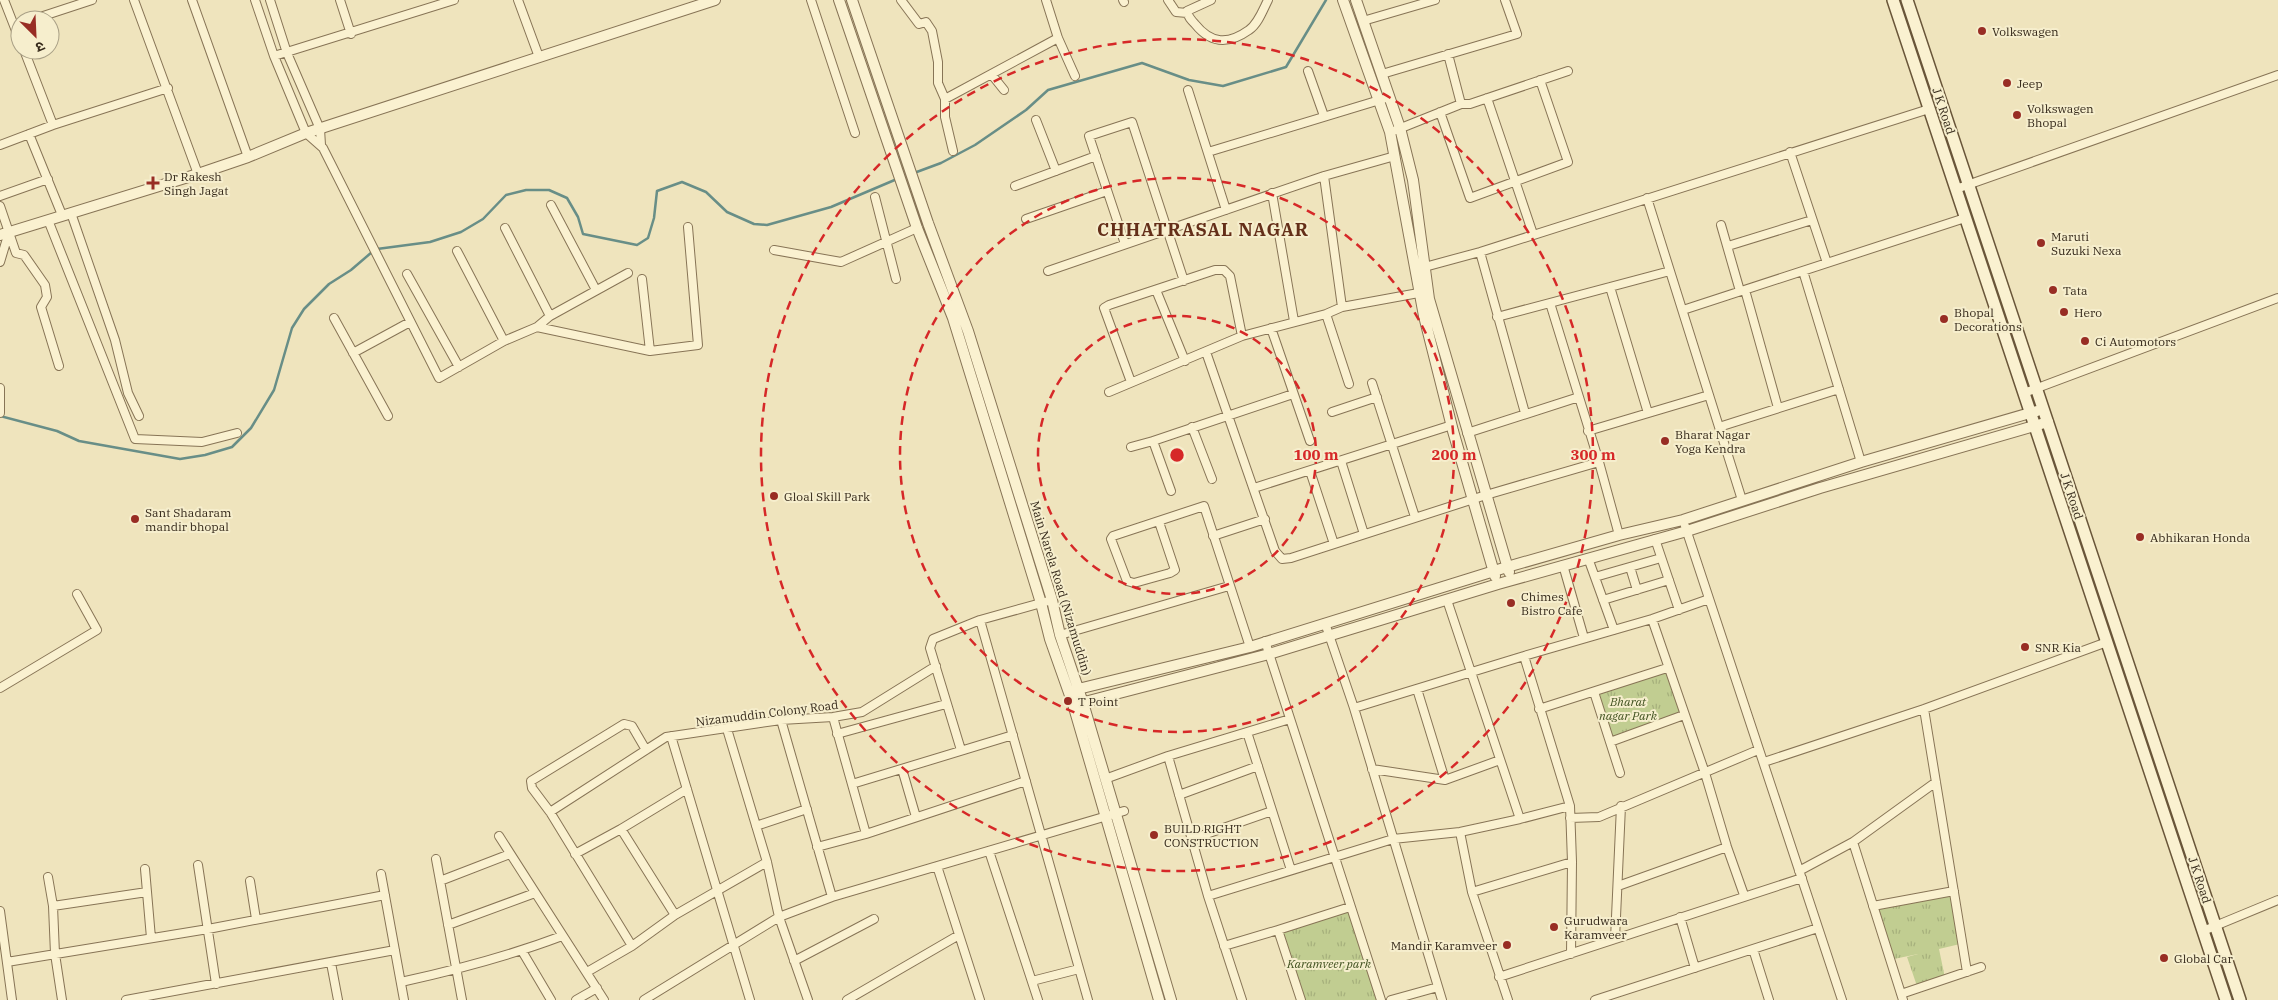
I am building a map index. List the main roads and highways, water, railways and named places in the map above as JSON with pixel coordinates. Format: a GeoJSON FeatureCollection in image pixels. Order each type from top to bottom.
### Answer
{"type":"FeatureCollection","features":[{"type":"Feature","properties":{"kind":"main road","name":"J K Road"},"geometry":{"type":"LineString","coordinates":[[1893,0],[2226,1000]]}},
{"type":"Feature","properties":{"kind":"main road","name":"J K Road"},"geometry":{"type":"LineString","coordinates":[[1907,0],[2240,1000]]}},
{"type":"Feature","properties":{"kind":"main road"},"geometry":{"type":"LineString","coordinates":[[2105,638],[2116,628]]}},
{"type":"Feature","properties":{"kind":"waterway"},"geometry":{"type":"LineString","coordinates":[[914,173],[941,163],[975,145],[1026,110],[1048,90],[1142,63],[1189,80],[1223,86],[1286,67],[1326,0]]}},
{"type":"Feature","properties":{"kind":"waterway"},"geometry":{"type":"LineString","coordinates":[[377,249],[430,242],[461,232],[483,219],[506,195],[526,190],[549,190],[567,198],[578,217],[583,234],[637,245],[648,238],[654,218],[657,191],[682,182],[706,192],[727,212],[754,224],[767,225],[831,207],[897,179]]}},
{"type":"Feature","properties":{"kind":"waterway"},"geometry":{"type":"LineString","coordinates":[[0,416],[57,431],[79,441],[180,459],[205,455],[232,447],[251,428],[274,390],[292,328],[304,309],[329,284],[351,270],[372,252]]}},
{"type":"Feature","properties":{"kind":"place","name":"Volkswagen"},"geometry":{"type":"Point","coordinates":[1982,31]}},
{"type":"Feature","properties":{"kind":"place","name":"Jeep"},"geometry":{"type":"Point","coordinates":[2007,83]}},
{"type":"Feature","properties":{"kind":"place","name":"Volkswagen Bhopal"},"geometry":{"type":"Point","coordinates":[2017,115]}},
{"type":"Feature","properties":{"kind":"place","name":"Dr Rakesh Singh Jagat"},"geometry":{"type":"Point","coordinates":[153,183]}},
{"type":"Feature","properties":{"kind":"place","name":"Maruti Suzuki Nexa"},"geometry":{"type":"Point","coordinates":[2041,243]}},
{"type":"Feature","properties":{"kind":"place","name":"Tata"},"geometry":{"type":"Point","coordinates":[2053,290]}},
{"type":"Feature","properties":{"kind":"place","name":"Hero"},"geometry":{"type":"Point","coordinates":[2064,312]}},
{"type":"Feature","properties":{"kind":"place","name":"Bhopal Decorations"},"geometry":{"type":"Point","coordinates":[1944,319]}},
{"type":"Feature","properties":{"kind":"place","name":"Ci Automotors"},"geometry":{"type":"Point","coordinates":[2085,341]}},
{"type":"Feature","properties":{"kind":"place","name":"Bharat Nagar Yoga Kendra"},"geometry":{"type":"Point","coordinates":[1665,441]}},
{"type":"Feature","properties":{"kind":"place","name":"Gloal Skill Park"},"geometry":{"type":"Point","coordinates":[774,496]}},
{"type":"Feature","properties":{"kind":"place","name":"Sant Shadaram mandir bhopal"},"geometry":{"type":"Point","coordinates":[135,519]}},
{"type":"Feature","properties":{"kind":"place","name":"Abhikaran Honda"},"geometry":{"type":"Point","coordinates":[2140,537]}},
{"type":"Feature","properties":{"kind":"place","name":"Chimes Bistro Cafe"},"geometry":{"type":"Point","coordinates":[1511,603]}},
{"type":"Feature","properties":{"kind":"place","name":"SNR Kia"},"geometry":{"type":"Point","coordinates":[2025,647]}},
{"type":"Feature","properties":{"kind":"place","name":"T Point"},"geometry":{"type":"Point","coordinates":[1068,701]}},
{"type":"Feature","properties":{"kind":"place","name":"BUILD RIGHT CONSTRUCTION"},"geometry":{"type":"Point","coordinates":[1154,835]}},
{"type":"Feature","properties":{"kind":"place","name":"Gurudwara Karamveer"},"geometry":{"type":"Point","coordinates":[1554,927]}},
{"type":"Feature","properties":{"kind":"place","name":"Mandir Karamveer"},"geometry":{"type":"Point","coordinates":[1507,945]}},
{"type":"Feature","properties":{"kind":"place","name":"Global Car"},"geometry":{"type":"Point","coordinates":[2164,958]}},
{"type":"Feature","properties":{"kind":"district","name":"CHHATRASAL NAGAR"},"geometry":{"type":"Point","coordinates":[1203,229]}},
{"type":"Feature","properties":{"kind":"park label","name":"Bharat nagar Park"},"geometry":{"type":"Point","coordinates":[1628,708]}},
{"type":"Feature","properties":{"kind":"park label","name":"Karamveer park"},"geometry":{"type":"Point","coordinates":[1329,963]}}]}
